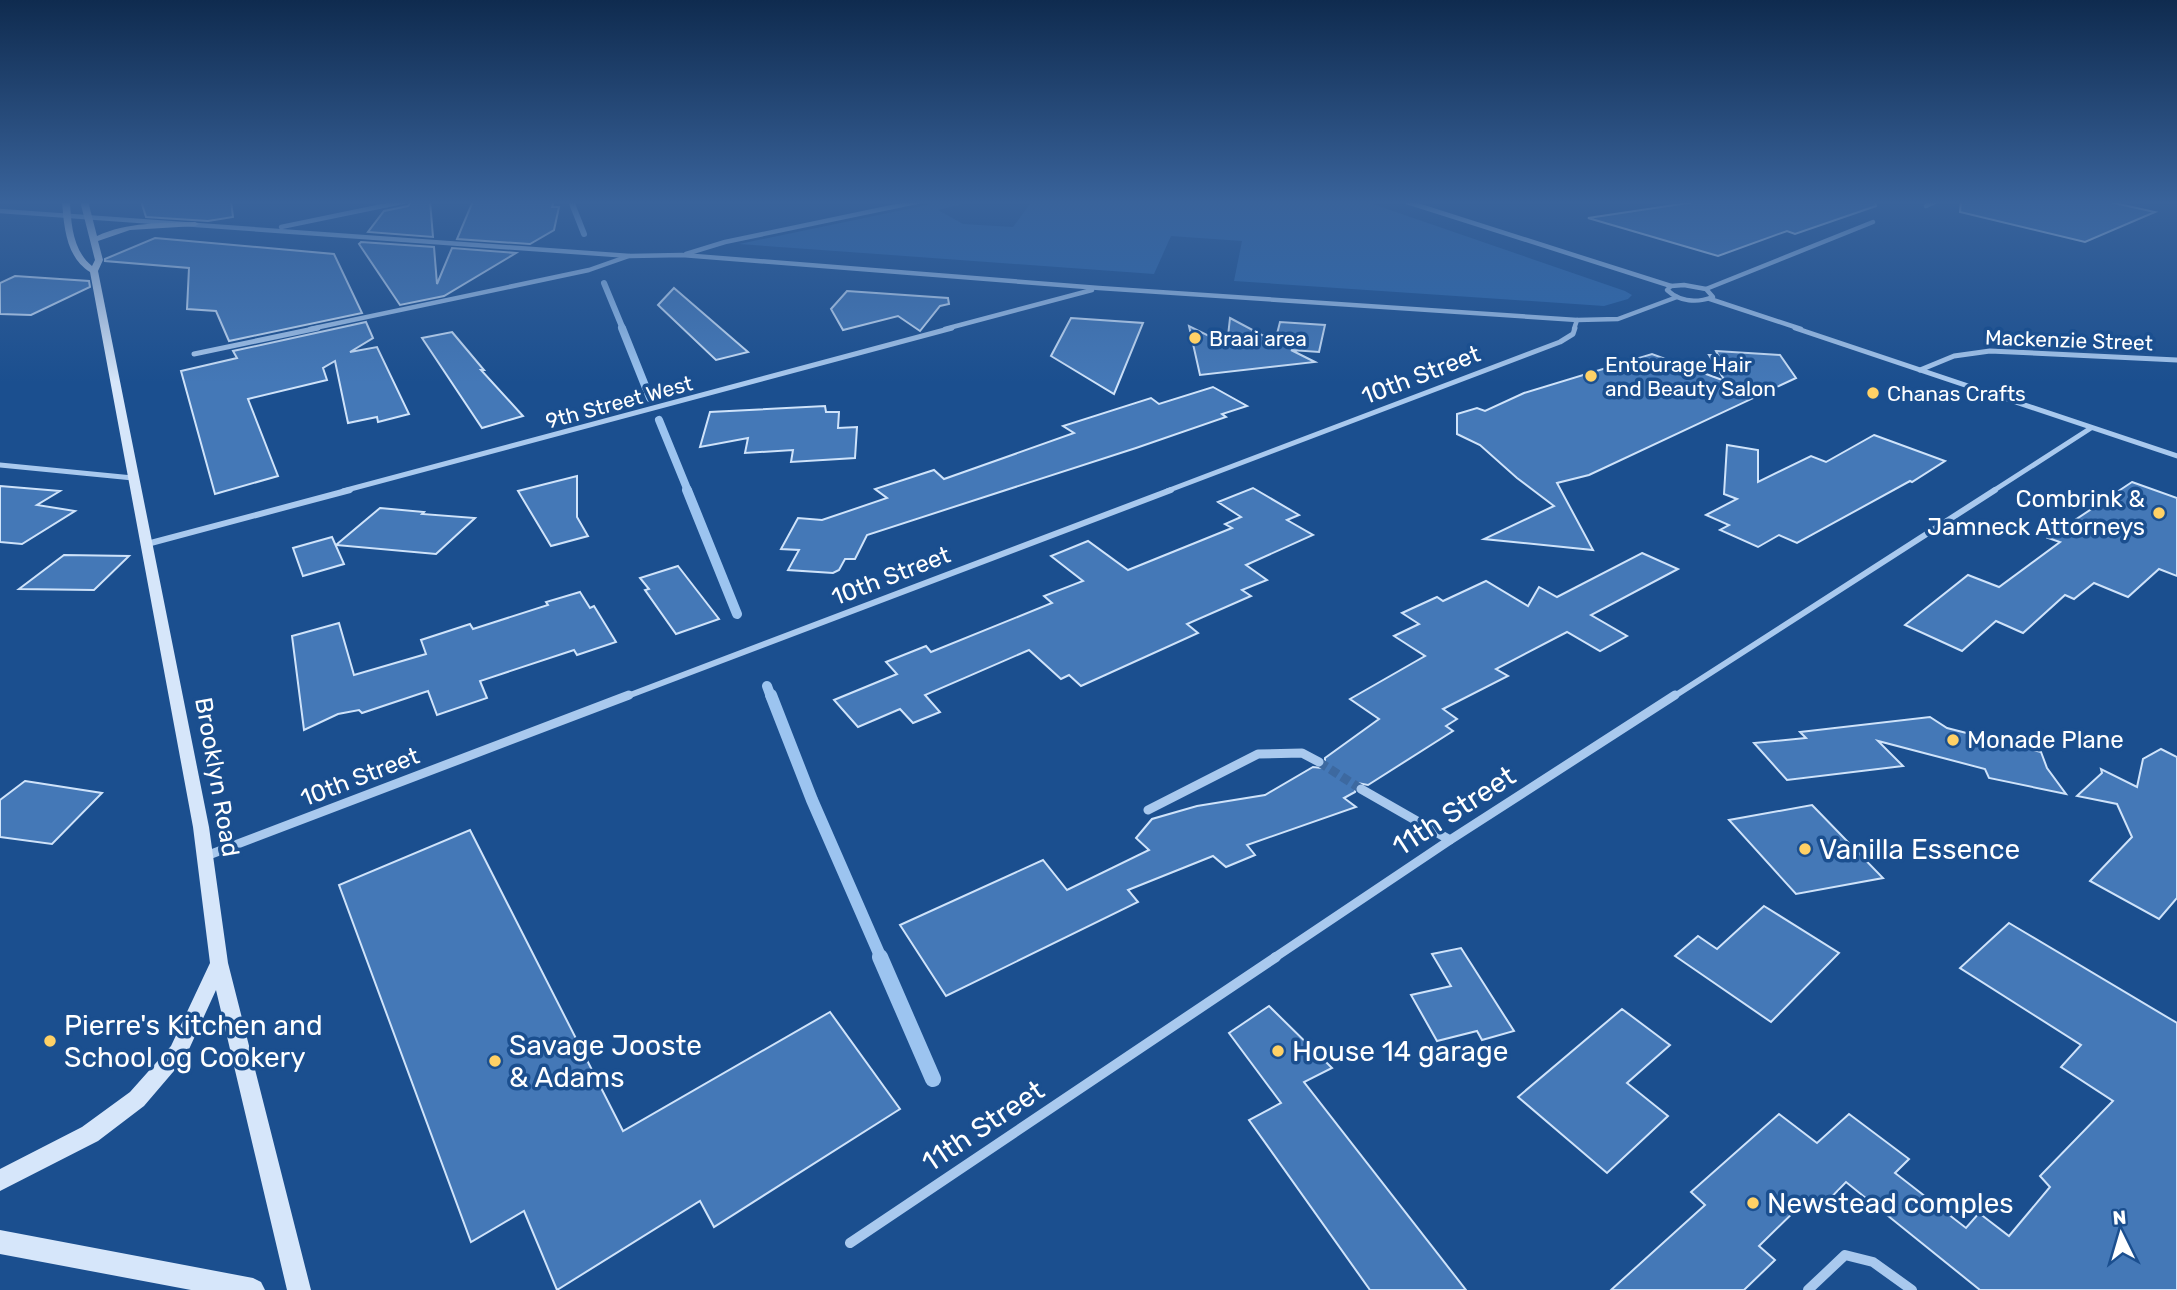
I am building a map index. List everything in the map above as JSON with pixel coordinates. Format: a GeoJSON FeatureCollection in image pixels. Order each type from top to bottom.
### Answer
{"type":"FeatureCollection","features":[{"type":"Feature","properties":{"kind":"main road","name":"Brooklyn Road"},"geometry":{"type":"LineString","coordinates":[[79,261],[94,271]]}},
{"type":"Feature","properties":{"kind":"main road","name":"Brooklyn Road"},"geometry":{"type":"LineString","coordinates":[[98,261],[94,271],[206,856],[219,963],[299,1290]]}},
{"type":"Feature","properties":{"kind":"main road"},"geometry":{"type":"LineString","coordinates":[[0,1180],[90,1134],[137,1098],[178,1052],[219,963]]}},
{"type":"Feature","properties":{"kind":"main road"},"geometry":{"type":"LineString","coordinates":[[0,1242],[253,1290]]}},
{"type":"Feature","properties":{"kind":"street"},"geometry":{"type":"LineString","coordinates":[[194,354],[589,270],[615,261]]}},
{"type":"Feature","properties":{"kind":"street"},"geometry":{"type":"LineString","coordinates":[[760,261],[1099,288],[1577,320],[1618,319],[1676,297]]}},
{"type":"Feature","properties":{"kind":"street"},"geometry":{"type":"LineString","coordinates":[[1593,261],[1671,286],[1692,285],[1706,289],[1713,294],[1710,299]]}},
{"type":"Feature","properties":{"kind":"street"},"geometry":{"type":"LineString","coordinates":[[1706,289],[1775,261]]}},
{"type":"Feature","properties":{"kind":"street"},"geometry":{"type":"LineString","coordinates":[[1671,286],[1667,289],[1676,297],[1691,300],[1710,299],[2177,456]]}},
{"type":"Feature","properties":{"kind":"street","name":"9th Street West"},"geometry":{"type":"LineString","coordinates":[[147,544],[1099,288]]}},
{"type":"Feature","properties":{"kind":"street","name":"10th Street"},"geometry":{"type":"LineString","coordinates":[[206,856],[1547,347],[1573,334],[1577,320]]}},
{"type":"Feature","properties":{"kind":"street","name":"Mackenzie Street"},"geometry":{"type":"LineString","coordinates":[[1920,370],[1954,356],[1990,351],[2177,360]]}},
{"type":"Feature","properties":{"kind":"street","name":"11th Street"},"geometry":{"type":"LineString","coordinates":[[850,1243],[1450,840],[2091,428]]}},
{"type":"Feature","properties":{"kind":"street"},"geometry":{"type":"LineString","coordinates":[[0,465],[133,478]]}},
{"type":"Feature","properties":{"kind":"street"},"geometry":{"type":"LineString","coordinates":[[1148,810],[1258,754],[1302,753],[1319,762]]}},
{"type":"Feature","properties":{"kind":"street"},"geometry":{"type":"LineString","coordinates":[[1361,789],[1450,840]]}},
{"type":"Feature","properties":{"kind":"street"},"geometry":{"type":"LineString","coordinates":[[1808,1290],[1845,1255],[1859,1255],[1878,1264],[1912,1290]]}},
{"type":"Feature","properties":{"kind":"shaded area"},"geometry":{"type":"Polygon","coordinates":[[[977,261],[1160,261],[1154,274],[977,261]]]}},
{"type":"Feature","properties":{"kind":"shaded area"},"geometry":{"type":"Polygon","coordinates":[[[1238,261],[1539,261],[1632,295],[1628,299],[1604,306],[1234,281],[1238,261]]]}},
{"type":"Feature","properties":{"kind":"building"},"geometry":{"type":"Polygon","coordinates":[[[107,261],[337,261],[362,313],[229,341],[216,311],[187,309],[189,268],[107,261]]]}},
{"type":"Feature","properties":{"kind":"building"},"geometry":{"type":"Polygon","coordinates":[[[371,261],[435,261],[437,284],[446,261],[502,261],[444,296],[400,305],[371,261]]]}},
{"type":"Feature","properties":{"kind":"building"},"geometry":{"type":"Polygon","coordinates":[[[15,276],[89,281],[90,287],[31,315],[0,314],[0,283],[15,276]]]}},
{"type":"Feature","properties":{"kind":"building"},"geometry":{"type":"Polygon","coordinates":[[[674,288],[748,352],[716,360],[658,305],[674,288]]]}},
{"type":"Feature","properties":{"kind":"building"},"geometry":{"type":"Polygon","coordinates":[[[847,291],[948,298],[949,304],[940,306],[920,331],[898,316],[843,330],[831,309],[847,291]]]}},
{"type":"Feature","properties":{"kind":"building"},"geometry":{"type":"Polygon","coordinates":[[[1071,318],[1143,323],[1114,394],[1051,356],[1071,318]]]}},
{"type":"Feature","properties":{"kind":"building"},"geometry":{"type":"Polygon","coordinates":[[[1230,318],[1275,342],[1280,322],[1325,325],[1319,352],[1291,350],[1315,362],[1200,375],[1189,326],[1227,345],[1230,318]]]}},
{"type":"Feature","properties":{"kind":"building"},"geometry":{"type":"Polygon","coordinates":[[[366,322],[373,338],[350,352],[377,347],[409,414],[378,422],[377,417],[348,423],[335,361],[323,368],[327,380],[248,399],[278,476],[215,494],[181,371],[237,358],[233,351],[366,322]]]}},
{"type":"Feature","properties":{"kind":"building"},"geometry":{"type":"Polygon","coordinates":[[[452,332],[484,370],[481,370],[523,416],[482,428],[422,338],[452,332]]]}},
{"type":"Feature","properties":{"kind":"building"},"geometry":{"type":"Polygon","coordinates":[[[1716,351],[1780,355],[1796,378],[1589,475],[1557,483],[1593,550],[1484,539],[1554,506],[1480,445],[1457,434],[1457,414],[1477,408],[1485,411],[1524,393],[1652,354],[1725,381],[1709,355],[1718,355],[1716,351]]]}},
{"type":"Feature","properties":{"kind":"building"},"geometry":{"type":"Polygon","coordinates":[[[1213,387],[1247,406],[1222,414],[1226,417],[1136,448],[867,535],[855,559],[845,559],[839,570],[833,573],[788,570],[799,550],[781,549],[798,518],[822,520],[887,498],[875,489],[934,470],[944,479],[1074,433],[1063,426],[1151,398],[1159,404],[1213,387]]]}},
{"type":"Feature","properties":{"kind":"building"},"geometry":{"type":"Polygon","coordinates":[[[825,406],[826,412],[839,412],[838,428],[857,427],[855,458],[791,462],[793,450],[745,453],[748,438],[700,447],[710,412],[825,406]]]}},
{"type":"Feature","properties":{"kind":"building"},"geometry":{"type":"Polygon","coordinates":[[[1874,435],[1945,461],[1912,482],[1797,543],[1779,535],[1758,547],[1720,530],[1729,525],[1706,515],[1737,499],[1724,494],[1727,445],[1758,450],[1758,482],[1811,456],[1826,462],[1874,435]]]}},
{"type":"Feature","properties":{"kind":"building"},"geometry":{"type":"Polygon","coordinates":[[[577,476],[577,517],[588,536],[551,546],[518,491],[577,476]]]}},
{"type":"Feature","properties":{"kind":"building"},"geometry":{"type":"Polygon","coordinates":[[[2132,482],[2177,498],[2177,576],[2159,569],[2128,597],[2094,583],[2074,599],[2065,595],[2023,633],[1996,621],[1962,651],[1905,625],[1968,575],[1999,587],[2060,542],[2048,538],[2132,482]]]}},
{"type":"Feature","properties":{"kind":"building"},"geometry":{"type":"Polygon","coordinates":[[[0,486],[60,491],[37,505],[75,511],[22,544],[0,542],[0,486]]]}},
{"type":"Feature","properties":{"kind":"building"},"geometry":{"type":"Polygon","coordinates":[[[1253,488],[1299,515],[1287,520],[1313,535],[1246,565],[1267,580],[1242,590],[1251,596],[1187,624],[1198,633],[1081,686],[1069,675],[1061,679],[1029,650],[925,695],[940,712],[913,723],[900,709],[858,727],[834,700],[897,674],[886,662],[926,646],[931,652],[1052,603],[1044,596],[1083,581],[1051,556],[1088,541],[1128,570],[1232,528],[1225,524],[1241,517],[1218,502],[1253,488]]]}},
{"type":"Feature","properties":{"kind":"building"},"geometry":{"type":"Polygon","coordinates":[[[380,508],[475,518],[436,554],[336,545],[380,508]]]}},
{"type":"Feature","properties":{"kind":"building"},"geometry":{"type":"Polygon","coordinates":[[[332,537],[344,564],[303,576],[293,548],[332,537]]]}},
{"type":"Feature","properties":{"kind":"building"},"geometry":{"type":"Polygon","coordinates":[[[1642,553],[1678,569],[1591,615],[1627,636],[1600,651],[1567,632],[1496,669],[1508,676],[1443,709],[1457,719],[1446,726],[1453,731],[1368,785],[1357,783],[1355,792],[1344,798],[1356,807],[1247,845],[1255,855],[1226,867],[1213,856],[1128,890],[1138,902],[946,996],[900,925],[1043,860],[1067,890],[1149,850],[1136,838],[1152,819],[1197,806],[1265,795],[1313,767],[1322,768],[1325,758],[1379,719],[1350,699],[1425,656],[1394,636],[1419,624],[1402,613],[1437,597],[1443,601],[1486,581],[1528,606],[1539,587],[1557,597],[1642,553]]]}},
{"type":"Feature","properties":{"kind":"building"},"geometry":{"type":"Polygon","coordinates":[[[64,555],[129,556],[94,590],[19,589],[64,555]]]}},
{"type":"Feature","properties":{"kind":"building"},"geometry":{"type":"Polygon","coordinates":[[[678,566],[719,619],[676,634],[645,590],[649,589],[640,578],[678,566]]]}},
{"type":"Feature","properties":{"kind":"building"},"geometry":{"type":"Polygon","coordinates":[[[580,592],[590,608],[594,606],[616,642],[577,655],[574,650],[480,681],[487,698],[437,715],[428,691],[362,713],[359,710],[338,714],[304,730],[292,636],[339,623],[354,675],[426,654],[421,640],[470,624],[473,629],[580,592]]]}},
{"type":"Feature","properties":{"kind":"building"},"geometry":{"type":"Polygon","coordinates":[[[1930,717],[1947,728],[2041,752],[2047,768],[2066,794],[1989,778],[1985,769],[1878,741],[1903,766],[1787,780],[1754,743],[1806,738],[1800,732],[1930,717]]]}},
{"type":"Feature","properties":{"kind":"building"},"geometry":{"type":"Polygon","coordinates":[[[2161,749],[2177,757],[2177,898],[2159,919],[2090,881],[2132,837],[2117,804],[2077,796],[2102,773],[2101,769],[2137,787],[2143,759],[2161,749]]]}},
{"type":"Feature","properties":{"kind":"building"},"geometry":{"type":"Polygon","coordinates":[[[25,781],[102,793],[52,844],[0,837],[0,800],[25,781]]]}},
{"type":"Feature","properties":{"kind":"building","name":"Vanilla Essence"},"geometry":{"type":"Polygon","coordinates":[[[1812,805],[1883,878],[1796,894],[1729,820],[1812,805]]]}},
{"type":"Feature","properties":{"kind":"building","name":"Savage Jooste & Adams"},"geometry":{"type":"Polygon","coordinates":[[[470,830],[623,1131],[830,1012],[900,1109],[714,1227],[700,1201],[557,1290],[524,1211],[471,1242],[339,885],[470,830]]]}},
{"type":"Feature","properties":{"kind":"building"},"geometry":{"type":"Polygon","coordinates":[[[1764,906],[1839,953],[1771,1022],[1675,956],[1698,936],[1717,949],[1764,906]]]}},
{"type":"Feature","properties":{"kind":"building"},"geometry":{"type":"Polygon","coordinates":[[[2009,923],[2177,1023],[2177,1290],[1980,1290],[1846,1182],[1818,1211],[1805,1201],[1759,1246],[1775,1260],[1744,1290],[1611,1290],[1705,1205],[1691,1192],[1779,1114],[1817,1143],[1849,1114],[1909,1159],[1895,1173],[1966,1228],[1979,1213],[2009,1236],[2050,1187],[2040,1176],[2113,1101],[2061,1067],[2081,1045],[1960,968],[2009,923]]]}},
{"type":"Feature","properties":{"kind":"building"},"geometry":{"type":"Polygon","coordinates":[[[1461,948],[1514,1031],[1482,1040],[1477,1031],[1437,1041],[1411,995],[1451,986],[1432,954],[1461,948]]]}},
{"type":"Feature","properties":{"kind":"building"},"geometry":{"type":"Polygon","coordinates":[[[1269,1006],[1332,1068],[1304,1082],[1466,1290],[1370,1290],[1249,1120],[1281,1103],[1229,1033],[1269,1006]]]}},
{"type":"Feature","properties":{"kind":"building"},"geometry":{"type":"Polygon","coordinates":[[[1622,1009],[1670,1045],[1627,1083],[1668,1116],[1607,1173],[1518,1097],[1622,1009]]]}},
{"type":"Feature","properties":{"kind":"waterway"},"geometry":{"type":"LineString","coordinates":[[604,283],[623,329]]}},
{"type":"Feature","properties":{"kind":"waterway"},"geometry":{"type":"LineString","coordinates":[[622,328],[650,398]]}},
{"type":"Feature","properties":{"kind":"waterway"},"geometry":{"type":"LineString","coordinates":[[659,420],[688,491]]}},
{"type":"Feature","properties":{"kind":"waterway"},"geometry":{"type":"LineString","coordinates":[[687,490],[737,614]]}},
{"type":"Feature","properties":{"kind":"waterway"},"geometry":{"type":"LineString","coordinates":[[767,686],[771,697]]}},
{"type":"Feature","properties":{"kind":"waterway"},"geometry":{"type":"LineString","coordinates":[[771,695],[812,800],[881,958]]}},
{"type":"Feature","properties":{"kind":"waterway"},"geometry":{"type":"LineString","coordinates":[[880,957],[933,1079]]}},
{"type":"Feature","properties":{"kind":"tunnel"},"geometry":{"type":"LineString","coordinates":[[1319,762],[1361,789]]}},
{"type":"Feature","properties":{"kind":"place","name":"Braai area"},"geometry":{"type":"Point","coordinates":[1195,338]}},
{"type":"Feature","properties":{"kind":"place","name":"Entourage Hair and Beauty Salon"},"geometry":{"type":"Point","coordinates":[1591,376]}},
{"type":"Feature","properties":{"kind":"place","name":"Chanas Crafts"},"geometry":{"type":"Point","coordinates":[1873,393]}},
{"type":"Feature","properties":{"kind":"place","name":"Combrink & Jamneck Attorneys"},"geometry":{"type":"Point","coordinates":[2159,513]}},
{"type":"Feature","properties":{"kind":"place","name":"Monade Plane"},"geometry":{"type":"Point","coordinates":[1953,740]}},
{"type":"Feature","properties":{"kind":"place","name":"Vanilla Essence"},"geometry":{"type":"Point","coordinates":[1805,849]}},
{"type":"Feature","properties":{"kind":"place","name":"Pierre's Kitchen and School og Cookery"},"geometry":{"type":"Point","coordinates":[50,1041]}},
{"type":"Feature","properties":{"kind":"place","name":"House 14 garage"},"geometry":{"type":"Point","coordinates":[1278,1051]}},
{"type":"Feature","properties":{"kind":"place","name":"Savage Jooste & Adams"},"geometry":{"type":"Point","coordinates":[495,1061]}},
{"type":"Feature","properties":{"kind":"place","name":"Newstead comples"},"geometry":{"type":"Point","coordinates":[1753,1203]}}]}
